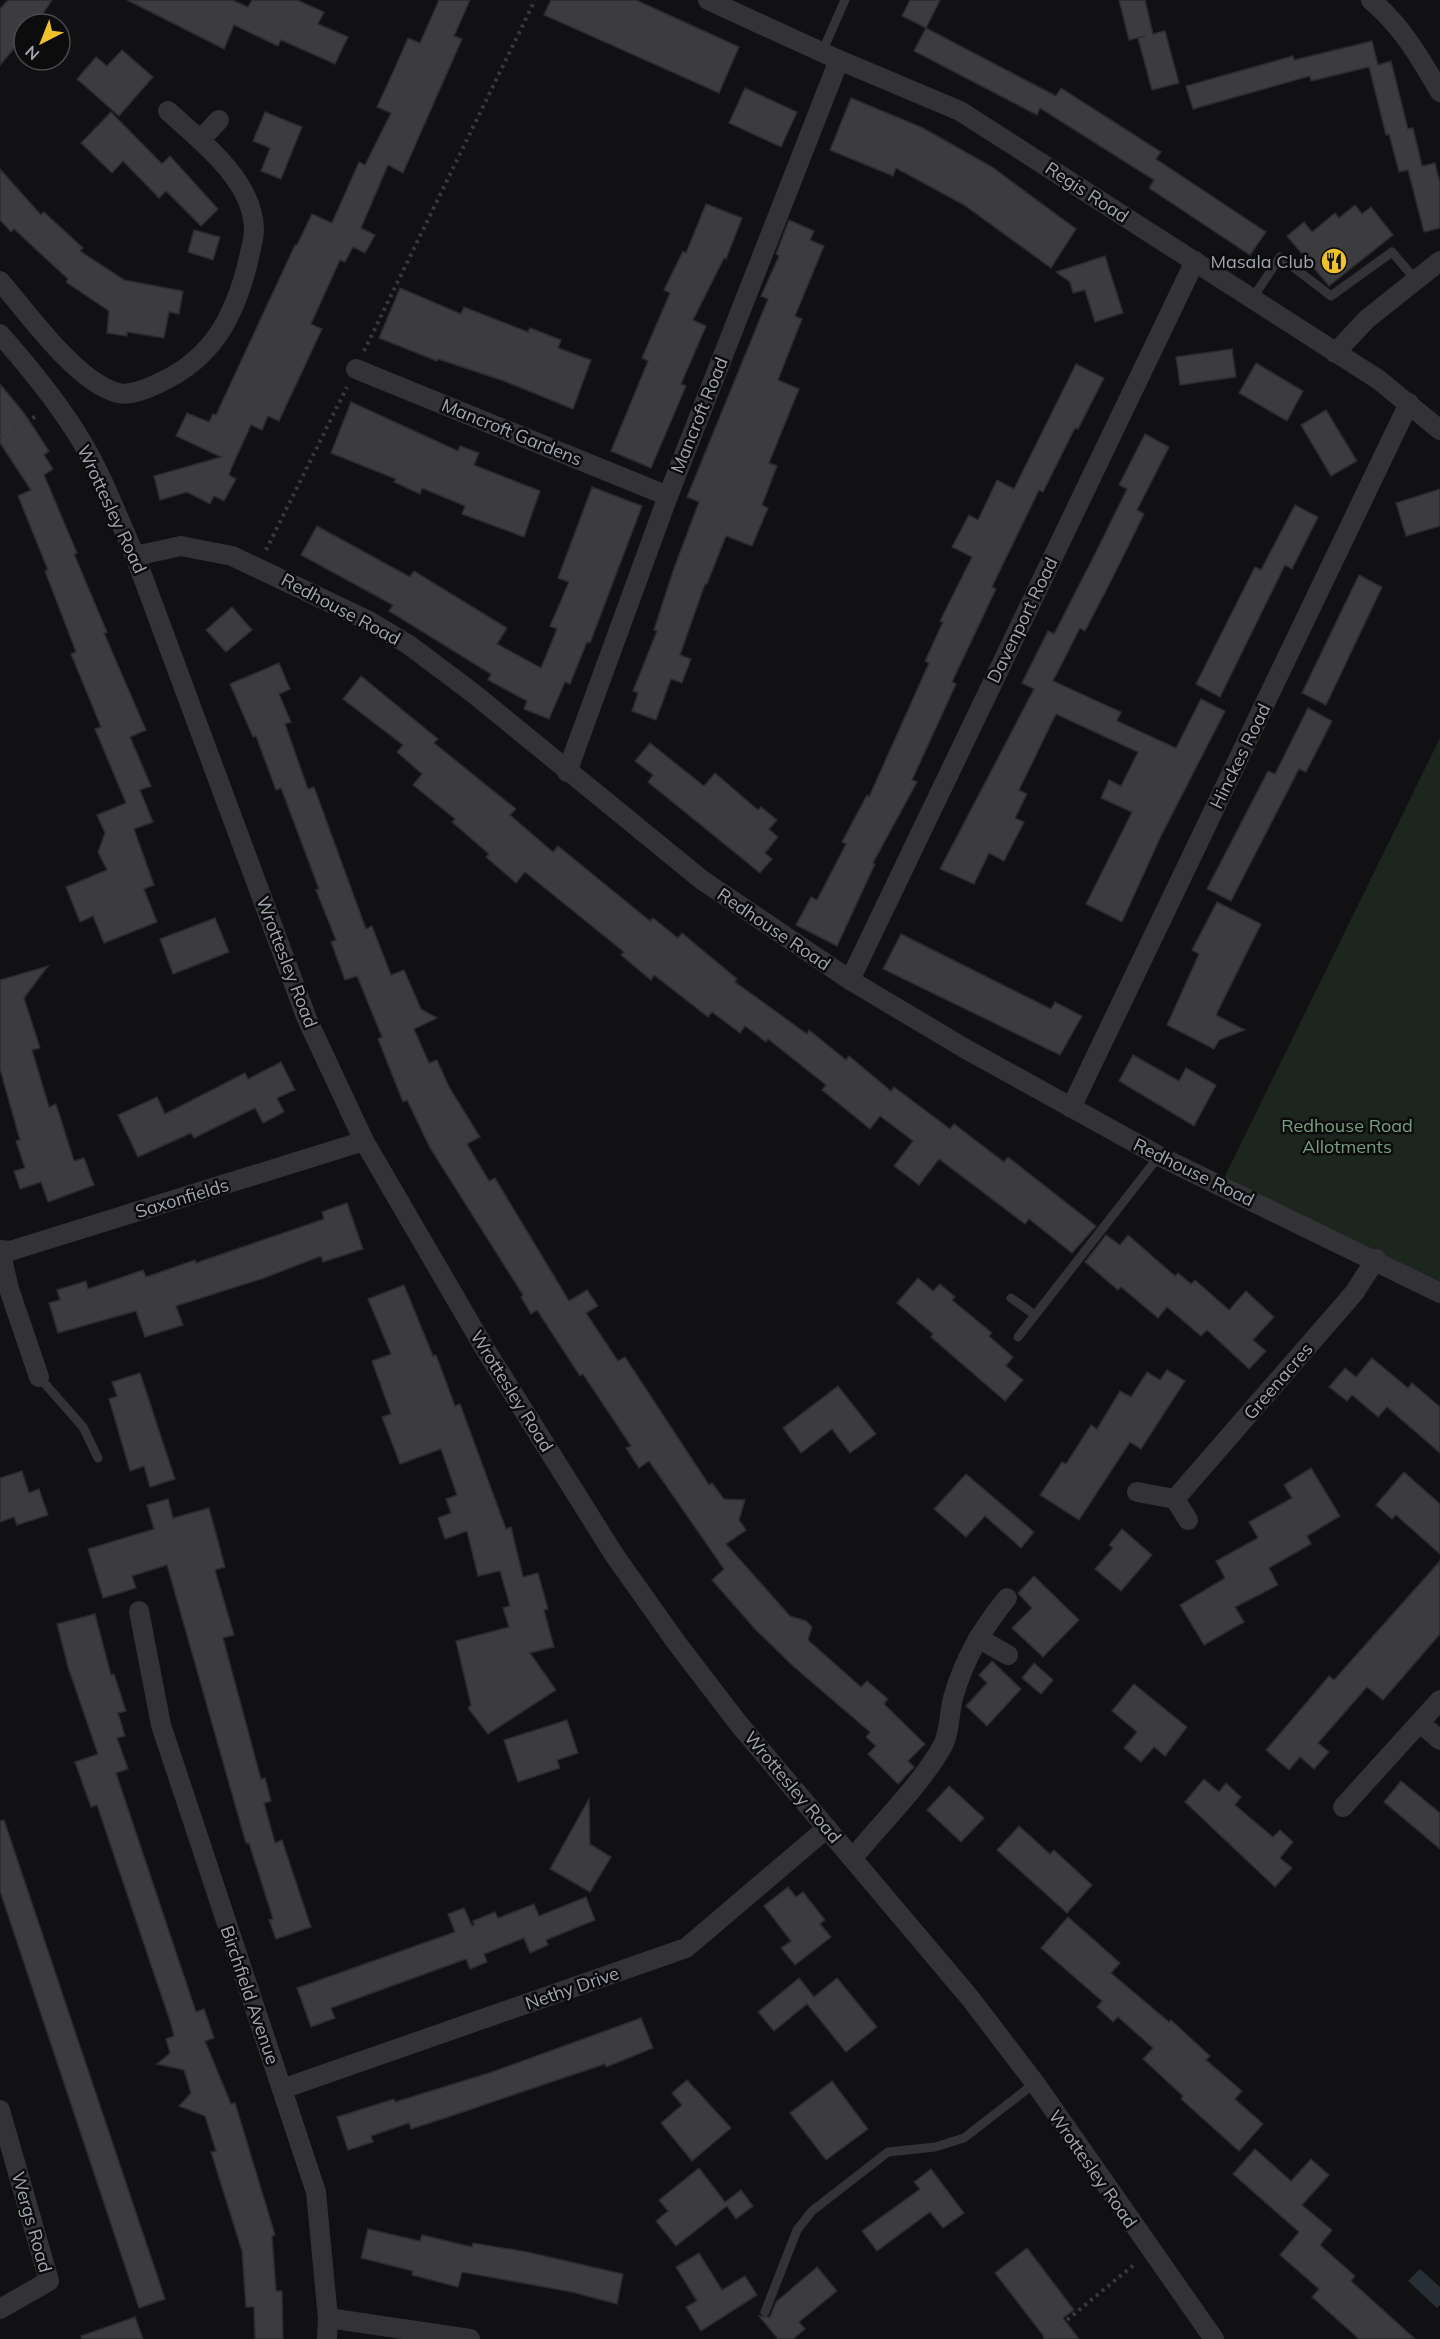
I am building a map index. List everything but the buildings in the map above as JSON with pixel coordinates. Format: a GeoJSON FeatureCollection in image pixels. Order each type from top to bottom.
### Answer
{"type":"FeatureCollection","features":[{"type":"Feature","properties":{"kind":"street","name":"Regis Road"},"geometry":{"type":"LineString","coordinates":[[708,0],[960,111],[1379,380],[1440,430]]}},
{"type":"Feature","properties":{"kind":"street"},"geometry":{"type":"LineString","coordinates":[[1371,0],[1404,32],[1440,92]]}},
{"type":"Feature","properties":{"kind":"street","name":"Mancroft Road"},"geometry":{"type":"LineString","coordinates":[[567,772],[831,56]]}},
{"type":"Feature","properties":{"kind":"street"},"geometry":{"type":"LineString","coordinates":[[0,281],[80,372],[120,394],[148,388],[180,374],[207,351],[224,326],[240,291],[255,230],[246,195],[221,159],[168,111]]}},
{"type":"Feature","properties":{"kind":"street"},"geometry":{"type":"LineString","coordinates":[[200,140],[219,120]]}},
{"type":"Feature","properties":{"kind":"street","name":"Davenport Road"},"geometry":{"type":"LineString","coordinates":[[850,980],[1195,261]]}},
{"type":"Feature","properties":{"kind":"street"},"geometry":{"type":"LineString","coordinates":[[1335,353],[1367,319],[1440,261]]}},
{"type":"Feature","properties":{"kind":"street","name":"Wrottesley Road"},"geometry":{"type":"LineString","coordinates":[[0,334],[57,404],[82,443],[135,556],[307,1019],[364,1141],[485,1349],[615,1556],[738,1723],[955,1980],[1035,2084],[1214,2339]]}},
{"type":"Feature","properties":{"kind":"street","name":"Mancroft Gardens"},"geometry":{"type":"LineString","coordinates":[[356,369],[668,496]]}},
{"type":"Feature","properties":{"kind":"street","name":"Hinckes Road"},"geometry":{"type":"LineString","coordinates":[[1071,1108],[1409,404]]}},
{"type":"Feature","properties":{"kind":"street","name":"Redhouse Road"},"geometry":{"type":"LineString","coordinates":[[135,556],[180,546],[232,556],[369,621],[409,645],[472,693],[702,880],[850,980],[1071,1108],[1159,1156],[1376,1259],[1440,1293]]}},
{"type":"Feature","properties":{"kind":"street","name":"Saxonfields"},"geometry":{"type":"LineString","coordinates":[[0,1250],[10,1251],[364,1141]]}},
{"type":"Feature","properties":{"kind":"street"},"geometry":{"type":"LineString","coordinates":[[0,1250],[9,1289],[39,1377]]}},
{"type":"Feature","properties":{"kind":"street","name":"Greenacres"},"geometry":{"type":"LineString","coordinates":[[1175,1499],[1354,1293],[1376,1259]]}},
{"type":"Feature","properties":{"kind":"street"},"geometry":{"type":"LineString","coordinates":[[1137,1492],[1175,1499],[1188,1520]]}},
{"type":"Feature","properties":{"kind":"street"},"geometry":{"type":"LineString","coordinates":[[853,1858],[943,1744],[952,1699],[966,1659],[1007,1598]]}},
{"type":"Feature","properties":{"kind":"street","name":"Birchfield Avenue"},"geometry":{"type":"LineString","coordinates":[[139,1611],[161,1725],[316,2192],[328,2318],[327,2339]]}},
{"type":"Feature","properties":{"kind":"street"},"geometry":{"type":"LineString","coordinates":[[978,1638],[1008,1655]]}},
{"type":"Feature","properties":{"kind":"street"},"geometry":{"type":"LineString","coordinates":[[1343,1807],[1440,1700]]}},
{"type":"Feature","properties":{"kind":"street"},"geometry":{"type":"LineString","coordinates":[[1420,1723],[1440,1740]]}},
{"type":"Feature","properties":{"kind":"street","name":"Nethy Drive"},"geometry":{"type":"LineString","coordinates":[[282,2089],[686,1948],[827,1828]]}},
{"type":"Feature","properties":{"kind":"street","name":"Wergs Road"},"geometry":{"type":"LineString","coordinates":[[0,2110],[49,2281],[0,2308]]}},
{"type":"Feature","properties":{"kind":"street"},"geometry":{"type":"LineString","coordinates":[[328,2318],[470,2339]]}},
{"type":"Feature","properties":{"kind":"lane"},"geometry":{"type":"LineString","coordinates":[[831,56],[845,0]]}},
{"type":"Feature","properties":{"kind":"lane"},"geometry":{"type":"LineString","coordinates":[[1252,299],[1280,257],[1331,296],[1392,252],[1415,279]]}},
{"type":"Feature","properties":{"kind":"lane"},"geometry":{"type":"LineString","coordinates":[[1018,1337],[1159,1156]]}},
{"type":"Feature","properties":{"kind":"lane"},"geometry":{"type":"LineString","coordinates":[[1011,1298],[1035,1315]]}},
{"type":"Feature","properties":{"kind":"lane"},"geometry":{"type":"LineString","coordinates":[[39,1377],[83,1427],[98,1458]]}},
{"type":"Feature","properties":{"kind":"lane"},"geometry":{"type":"LineString","coordinates":[[765,2312],[797,2230],[812,2211],[888,2152],[935,2147],[964,2138],[1035,2084]]}},
{"type":"Feature","properties":{"kind":"path"},"geometry":{"type":"LineString","coordinates":[[257,567],[535,0]]}},
{"type":"Feature","properties":{"kind":"path"},"geometry":{"type":"LineString","coordinates":[[0,437],[57,404]]}},
{"type":"Feature","properties":{"kind":"path"},"geometry":{"type":"LineString","coordinates":[[1044,2339],[1151,2251]]}},
{"type":"Feature","properties":{"kind":"green space","name":"Redhouse Road Allotments"},"geometry":{"type":"Polygon","coordinates":[[[1440,738],[1440,1284],[1224,1178],[1440,738]]]}},
{"type":"Feature","properties":{"kind":"shaded area"},"geometry":{"type":"Polygon","coordinates":[[[1420,2269],[1440,2287],[1440,2305],[1437,2308],[1408,2281],[1420,2269]]]}},
{"type":"Feature","properties":{"kind":"place","name":"Masala Club"},"geometry":{"type":"Point","coordinates":[1334,261]}}]}
